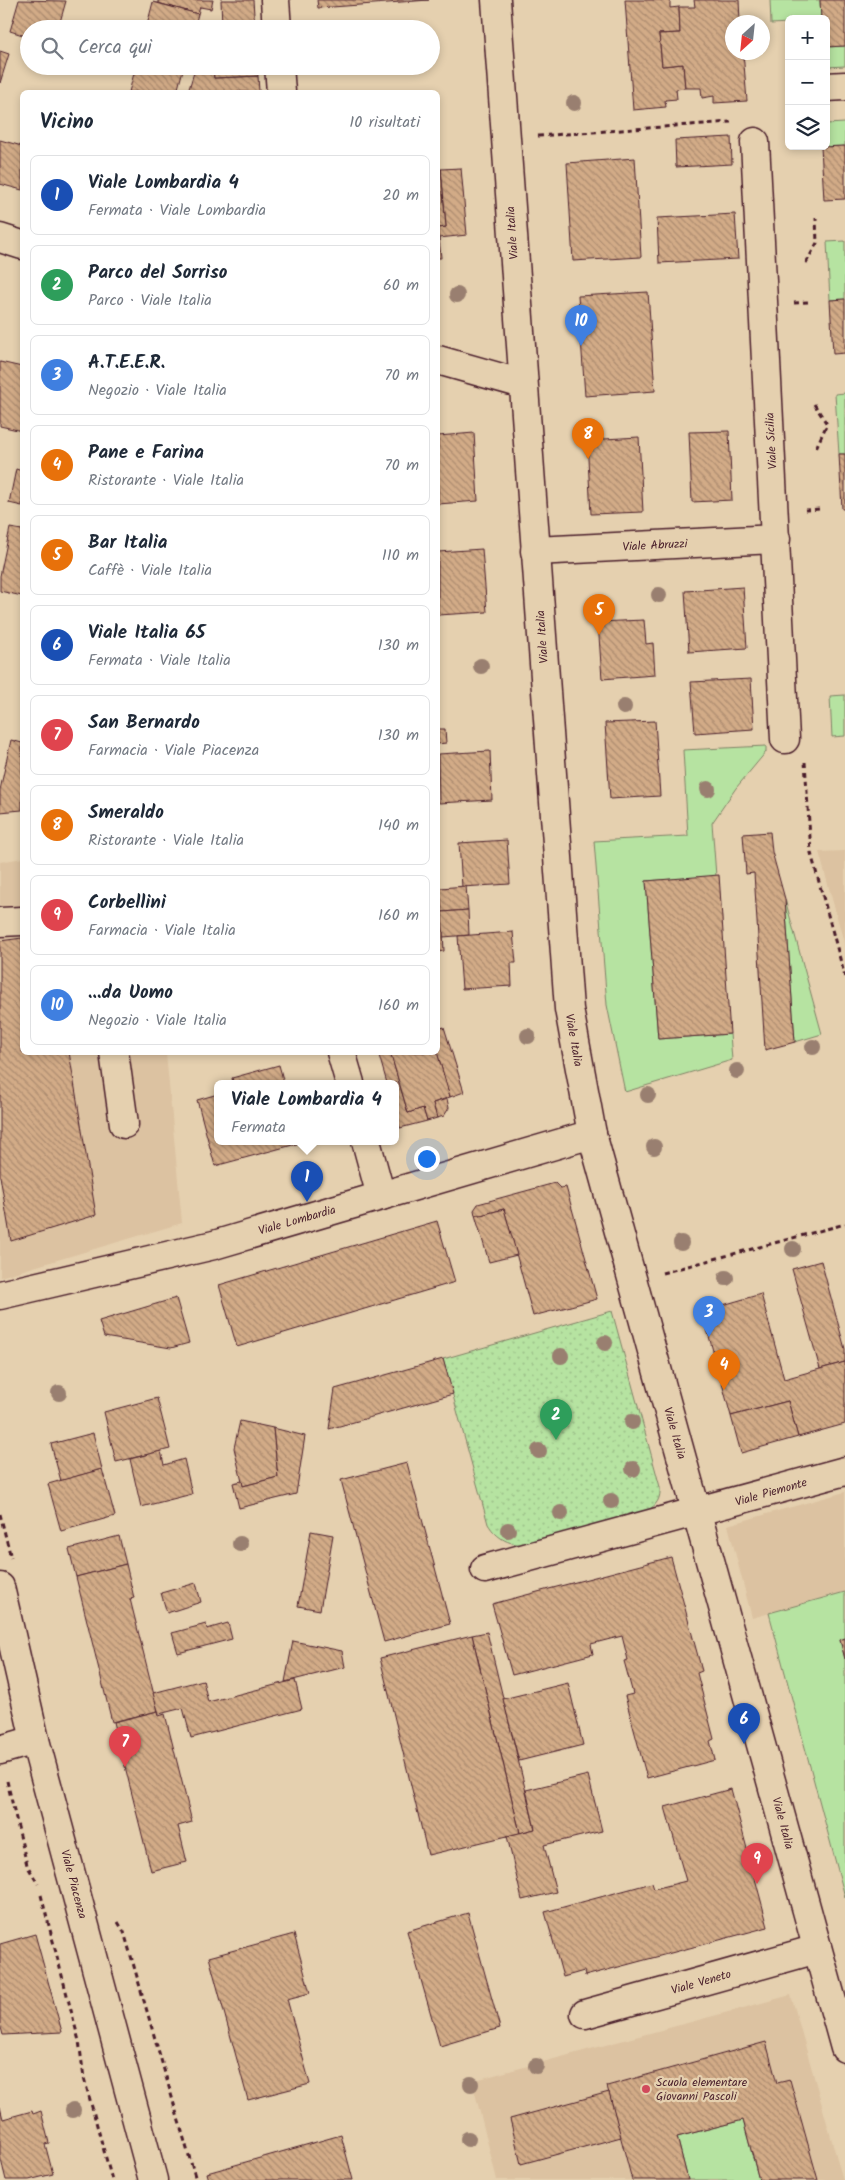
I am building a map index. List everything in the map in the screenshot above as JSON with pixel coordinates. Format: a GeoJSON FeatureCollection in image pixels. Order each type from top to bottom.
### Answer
{"type":"FeatureCollection","features":[{"type":"Feature","properties":{"kind":"street"},"geometry":{"type":"LineString","coordinates":[[275,0],[276,20]]}},
{"type":"Feature","properties":{"kind":"street","name":"Viale Italia"},"geometry":{"type":"LineString","coordinates":[[496,0],[569,1009],[592,1134],[845,2048]]}},
{"type":"Feature","properties":{"kind":"street"},"geometry":{"type":"LineString","coordinates":[[280,75],[281,90]]}},
{"type":"Feature","properties":{"kind":"street"},"geometry":{"type":"LineString","coordinates":[[830,87],[845,86]]}},
{"type":"Feature","properties":{"kind":"street","name":"Viale Sicilia"},"geometry":{"type":"LineString","coordinates":[[755,142],[785,739]]}},
{"type":"Feature","properties":{"kind":"street"},"geometry":{"type":"LineString","coordinates":[[0,238],[20,244]]}},
{"type":"Feature","properties":{"kind":"street"},"geometry":{"type":"LineString","coordinates":[[440,361],[523,384]]}},
{"type":"Feature","properties":{"kind":"street","name":"Viale Abruzzi"},"geometry":{"type":"LineString","coordinates":[[535,551],[776,539]]}},
{"type":"Feature","properties":{"kind":"street"},"geometry":{"type":"LineString","coordinates":[[0,922],[20,921]]}},
{"type":"Feature","properties":{"kind":"street"},"geometry":{"type":"LineString","coordinates":[[114,1055],[124,1124]]}},
{"type":"Feature","properties":{"kind":"street"},"geometry":{"type":"LineString","coordinates":[[342,1055],[349,1080]]}},
{"type":"Feature","properties":{"kind":"street","name":"Viale Lombardia"},"geometry":{"type":"LineString","coordinates":[[0,1295],[214,1245],[592,1134]]}},
{"type":"Feature","properties":{"kind":"street"},"geometry":{"type":"LineString","coordinates":[[367,1145],[381,1196]]}},
{"type":"Feature","properties":{"kind":"street","name":"Viale Piemonte"},"geometry":{"type":"LineString","coordinates":[[485,1569],[845,1471]]}},
{"type":"Feature","properties":{"kind":"street","name":"Viale Piacenza"},"geometry":{"type":"LineString","coordinates":[[0,1587],[8,1652],[36,1740],[153,2180]]}},
{"type":"Feature","properties":{"kind":"street"},"geometry":{"type":"LineString","coordinates":[[1,1750],[36,1740]]}},
{"type":"Feature","properties":{"kind":"street","name":"Viale Veneto"},"geometry":{"type":"LineString","coordinates":[[585,2014],[817,1949]]}},
{"type":"Feature","properties":{"kind":"path"},"geometry":{"type":"LineString","coordinates":[[505,138],[737,122],[739,144],[755,142]]}},
{"type":"Feature","properties":{"kind":"path"},"geometry":{"type":"LineString","coordinates":[[806,263],[817,242],[816,218]]}},
{"type":"Feature","properties":{"kind":"path"},"geometry":{"type":"LineString","coordinates":[[814,404],[827,424],[816,448]]}},
{"type":"Feature","properties":{"kind":"path"},"geometry":{"type":"LineString","coordinates":[[785,739],[803,740],[811,853],[845,977]]}},
{"type":"Feature","properties":{"kind":"path"},"geometry":{"type":"LineString","coordinates":[[632,1281],[845,1224]]}},
{"type":"Feature","properties":{"kind":"path"},"geometry":{"type":"LineString","coordinates":[[1,1750],[8,1789],[27,1865],[38,1881],[79,2041],[84,2078],[112,2180]]}},
{"type":"Feature","properties":{"kind":"shaded area"},"geometry":{"type":"Polygon","coordinates":[[[845,851],[845,946],[819,852],[845,851]]]}},
{"type":"Feature","properties":{"kind":"shaded area"},"geometry":{"type":"Polygon","coordinates":[[[20,858],[20,1055],[166,1055],[182,1223],[0,1277],[0,862],[20,858]]]}},
{"type":"Feature","properties":{"kind":"shaded area"},"geometry":{"type":"Polygon","coordinates":[[[845,1492],[845,1592],[752,1618],[728,1525],[845,1492]]]}},
{"type":"Feature","properties":{"kind":"shaded area","name":"Scuola elementare Giovanni Pascoli"},"geometry":{"type":"Polygon","coordinates":[[[791,1995],[843,2180],[497,2180],[472,2081],[791,1995]]]}},
{"type":"Feature","properties":{"kind":"green space"},"geometry":{"type":"Polygon","coordinates":[[[770,0],[820,0],[821,15],[785,15],[785,23],[771,24],[770,0]]]}},
{"type":"Feature","properties":{"kind":"green space"},"geometry":{"type":"Polygon","coordinates":[[[845,46],[845,66],[830,67],[830,47],[845,46]]]}},
{"type":"Feature","properties":{"kind":"green space"},"geometry":{"type":"Polygon","coordinates":[[[845,123],[845,146],[830,147],[830,124],[845,123]]]}},
{"type":"Feature","properties":{"kind":"green space"},"geometry":{"type":"Polygon","coordinates":[[[845,241],[845,299],[830,300],[827,242],[845,241]]]}},
{"type":"Feature","properties":{"kind":"green space"},"geometry":{"type":"Polygon","coordinates":[[[845,393],[845,454],[839,454],[835,394],[845,393]]]}},
{"type":"Feature","properties":{"kind":"green space"},"geometry":{"type":"Polygon","coordinates":[[[845,695],[845,736],[832,737],[830,696],[845,695]]]}},
{"type":"Feature","properties":{"kind":"green space"},"geometry":{"type":"Polygon","coordinates":[[[766,746],[766,752],[736,788],[712,823],[716,876],[646,881],[658,1039],[730,1034],[732,1060],[625,1092],[607,1005],[594,841],[688,836],[683,750],[766,746]]]}},
{"type":"Feature","properties":{"kind":"green space"},"geometry":{"type":"Polygon","coordinates":[[[785,899],[822,1034],[795,1042],[785,899]]]}},
{"type":"Feature","properties":{"kind":"green space"},"geometry":{"type":"Polygon","coordinates":[[[612,1311],[660,1487],[658,1501],[646,1511],[528,1544],[510,1543],[496,1534],[488,1524],[443,1359],[612,1311]]]}},
{"type":"Feature","properties":{"kind":"green space"},"geometry":{"type":"Polygon","coordinates":[[[845,1592],[845,1638],[840,1640],[845,1659],[845,1897],[769,1613],[845,1592]]]}},
{"type":"Feature","properties":{"kind":"green space"},"geometry":{"type":"Polygon","coordinates":[[[743,2120],[759,2180],[688,2180],[677,2137],[743,2120]]]}},
{"type":"Feature","properties":{"kind":"building"},"geometry":{"type":"Polygon","coordinates":[[[19,0],[66,1],[61,20],[20,20],[20,34],[10,31],[19,0]]]}},
{"type":"Feature","properties":{"kind":"building"},"geometry":{"type":"Polygon","coordinates":[[[158,0],[213,0],[211,9],[200,7],[198,14],[158,3],[158,0]]]}},
{"type":"Feature","properties":{"kind":"building"},"geometry":{"type":"Polygon","coordinates":[[[221,0],[253,0],[254,20],[222,20],[221,0]]]}},
{"type":"Feature","properties":{"kind":"building"},"geometry":{"type":"Polygon","coordinates":[[[317,0],[429,0],[318,8],[317,0]]]}},
{"type":"Feature","properties":{"kind":"building"},"geometry":{"type":"Polygon","coordinates":[[[625,0],[670,0],[670,8],[679,7],[680,33],[659,34],[662,66],[683,64],[685,88],[676,89],[677,99],[665,100],[666,107],[633,110],[625,0]]]}},
{"type":"Feature","properties":{"kind":"building"},"geometry":{"type":"Polygon","coordinates":[[[694,0],[739,0],[740,15],[725,15],[725,60],[744,60],[747,101],[714,103],[714,96],[702,98],[701,88],[685,88],[683,64],[662,66],[659,34],[680,33],[679,7],[695,7],[694,0]]]}},
{"type":"Feature","properties":{"kind":"building"},"geometry":{"type":"Polygon","coordinates":[[[820,0],[845,0],[845,46],[830,47],[830,15],[821,15],[820,0]]]}},
{"type":"Feature","properties":{"kind":"building"},"geometry":{"type":"Polygon","coordinates":[[[153,2],[198,14],[196,20],[148,20],[153,2]]]}},
{"type":"Feature","properties":{"kind":"building"},"geometry":{"type":"Polygon","coordinates":[[[0,51],[9,54],[0,83],[0,51]]]}},
{"type":"Feature","properties":{"kind":"building"},"geometry":{"type":"Polygon","coordinates":[[[134,75],[182,75],[178,90],[130,90],[134,75]]]}},
{"type":"Feature","properties":{"kind":"building"},"geometry":{"type":"Polygon","coordinates":[[[193,75],[214,75],[214,78],[258,76],[259,90],[189,90],[193,75]]]}},
{"type":"Feature","properties":{"kind":"building"},"geometry":{"type":"Polygon","coordinates":[[[214,75],[258,76],[214,78],[214,75]]]}},
{"type":"Feature","properties":{"kind":"building"},"geometry":{"type":"Polygon","coordinates":[[[731,137],[732,164],[676,167],[675,140],[731,137]]]}},
{"type":"Feature","properties":{"kind":"building"},"geometry":{"type":"Polygon","coordinates":[[[0,140],[20,145],[20,189],[0,184],[0,140]]]}},
{"type":"Feature","properties":{"kind":"building"},"geometry":{"type":"Polygon","coordinates":[[[845,146],[845,199],[824,200],[821,150],[830,150],[830,147],[845,146]]]}},
{"type":"Feature","properties":{"kind":"building"},"geometry":{"type":"Polygon","coordinates":[[[635,158],[641,257],[573,261],[567,163],[635,158]]]}},
{"type":"Feature","properties":{"kind":"building"},"geometry":{"type":"Polygon","coordinates":[[[461,168],[467,235],[440,238],[440,228],[446,227],[441,169],[461,168]]]}},
{"type":"Feature","properties":{"kind":"building"},"geometry":{"type":"Polygon","coordinates":[[[440,169],[446,227],[440,228],[440,169]]]}},
{"type":"Feature","properties":{"kind":"building"},"geometry":{"type":"Polygon","coordinates":[[[735,214],[738,259],[659,263],[657,218],[735,214]]]}},
{"type":"Feature","properties":{"kind":"building"},"geometry":{"type":"Polygon","coordinates":[[[648,292],[655,391],[585,396],[578,296],[648,292]]]}},
{"type":"Feature","properties":{"kind":"building"},"geometry":{"type":"Polygon","coordinates":[[[845,299],[845,353],[833,354],[830,300],[845,299]]]}},
{"type":"Feature","properties":{"kind":"building"},"geometry":{"type":"Polygon","coordinates":[[[0,362],[20,367],[20,431],[0,426],[0,362]]]}},
{"type":"Feature","properties":{"kind":"building"},"geometry":{"type":"Polygon","coordinates":[[[729,431],[732,500],[692,502],[689,432],[729,431]]]}},
{"type":"Feature","properties":{"kind":"building"},"geometry":{"type":"Polygon","coordinates":[[[474,433],[478,501],[440,504],[440,436],[474,433]]]}},
{"type":"Feature","properties":{"kind":"building"},"geometry":{"type":"Polygon","coordinates":[[[639,437],[643,512],[591,514],[587,440],[639,437]]]}},
{"type":"Feature","properties":{"kind":"building"},"geometry":{"type":"Polygon","coordinates":[[[839,454],[845,454],[845,509],[842,509],[839,454]]]}},
{"type":"Feature","properties":{"kind":"building"},"geometry":{"type":"Polygon","coordinates":[[[16,469],[20,470],[20,506],[9,503],[16,469]]]}},
{"type":"Feature","properties":{"kind":"building"},"geometry":{"type":"Polygon","coordinates":[[[10,528],[20,530],[20,596],[0,591],[0,576],[10,528]]]}},
{"type":"Feature","properties":{"kind":"building"},"geometry":{"type":"Polygon","coordinates":[[[482,549],[487,612],[440,615],[440,552],[482,549]]]}},
{"type":"Feature","properties":{"kind":"building"},"geometry":{"type":"Polygon","coordinates":[[[743,587],[747,648],[689,652],[685,591],[743,587]]]}},
{"type":"Feature","properties":{"kind":"building"},"geometry":{"type":"Polygon","coordinates":[[[644,620],[646,644],[653,643],[655,675],[602,679],[598,622],[644,620]]]}},
{"type":"Feature","properties":{"kind":"building"},"geometry":{"type":"Polygon","coordinates":[[[751,679],[754,729],[695,733],[691,682],[751,679]]]}},
{"type":"Feature","properties":{"kind":"building"},"geometry":{"type":"Polygon","coordinates":[[[655,721],[660,796],[610,799],[605,723],[655,721]]]}},
{"type":"Feature","properties":{"kind":"building"},"geometry":{"type":"Polygon","coordinates":[[[440,729],[445,729],[446,743],[440,744],[440,729]]]}},
{"type":"Feature","properties":{"kind":"building"},"geometry":{"type":"Polygon","coordinates":[[[11,740],[20,742],[20,810],[0,812],[0,790],[11,740]]]}},
{"type":"Feature","properties":{"kind":"building"},"geometry":{"type":"Polygon","coordinates":[[[490,751],[492,800],[440,803],[440,754],[490,751]]]}},
{"type":"Feature","properties":{"kind":"building"},"geometry":{"type":"Polygon","coordinates":[[[770,832],[772,852],[785,899],[795,1042],[765,1050],[754,873],[746,874],[743,834],[770,832]]]}},
{"type":"Feature","properties":{"kind":"building"},"geometry":{"type":"Polygon","coordinates":[[[507,840],[510,884],[462,887],[459,843],[507,840]]]}},
{"type":"Feature","properties":{"kind":"building"},"geometry":{"type":"Polygon","coordinates":[[[719,875],[730,1034],[658,1039],[646,881],[719,875]]]}},
{"type":"Feature","properties":{"kind":"building"},"geometry":{"type":"Polygon","coordinates":[[[466,886],[468,910],[442,912],[440,888],[466,886]]]}},
{"type":"Feature","properties":{"kind":"building"},"geometry":{"type":"Polygon","coordinates":[[[440,891],[442,912],[440,912],[440,891]]]}},
{"type":"Feature","properties":{"kind":"building"},"geometry":{"type":"Polygon","coordinates":[[[468,910],[469,935],[443,937],[442,912],[468,910]]]}},
{"type":"Feature","properties":{"kind":"building"},"geometry":{"type":"Polygon","coordinates":[[[440,912],[442,912],[444,951],[440,952],[440,912]]]}},
{"type":"Feature","properties":{"kind":"building"},"geometry":{"type":"Polygon","coordinates":[[[513,932],[516,963],[511,963],[512,986],[462,989],[458,936],[513,932]]]}},
{"type":"Feature","properties":{"kind":"building"},"geometry":{"type":"Polygon","coordinates":[[[20,938],[20,1055],[69,1055],[96,1215],[11,1241],[0,1176],[0,941],[20,938]]]}},
{"type":"Feature","properties":{"kind":"building"},"geometry":{"type":"Polygon","coordinates":[[[444,1027],[464,1092],[450,1097],[438,1055],[440,1055],[440,1028],[444,1027]]]}},
{"type":"Feature","properties":{"kind":"building"},"geometry":{"type":"Polygon","coordinates":[[[379,1055],[391,1055],[398,1080],[386,1080],[379,1055]]]}},
{"type":"Feature","properties":{"kind":"building"},"geometry":{"type":"Polygon","coordinates":[[[391,1055],[438,1055],[450,1097],[433,1103],[437,1118],[427,1121],[423,1108],[408,1113],[391,1055]]]}},
{"type":"Feature","properties":{"kind":"building"},"geometry":{"type":"Polygon","coordinates":[[[279,1065],[283,1080],[232,1080],[232,1078],[279,1065]]]}},
{"type":"Feature","properties":{"kind":"building"},"geometry":{"type":"Polygon","coordinates":[[[399,1082],[408,1113],[423,1108],[427,1121],[400,1128],[399,1082]]]}},
{"type":"Feature","properties":{"kind":"building"},"geometry":{"type":"Polygon","coordinates":[[[214,1095],[214,1145],[293,1145],[215,1166],[197,1100],[214,1095]]]}},
{"type":"Feature","properties":{"kind":"building"},"geometry":{"type":"Polygon","coordinates":[[[447,1099],[449,1108],[444,1116],[437,1118],[433,1103],[447,1099]]]}},
{"type":"Feature","properties":{"kind":"building"},"geometry":{"type":"Polygon","coordinates":[[[555,1183],[560,1188],[566,1187],[597,1299],[533,1316],[504,1209],[481,1215],[475,1215],[474,1210],[478,1204],[555,1183]]]}},
{"type":"Feature","properties":{"kind":"building"},"geometry":{"type":"Polygon","coordinates":[[[504,1209],[517,1255],[489,1262],[475,1215],[504,1209]]]}},
{"type":"Feature","properties":{"kind":"building"},"geometry":{"type":"Polygon","coordinates":[[[437,1221],[455,1282],[237,1347],[219,1285],[437,1221]]]}},
{"type":"Feature","properties":{"kind":"building"},"geometry":{"type":"Polygon","coordinates":[[[821,1261],[845,1349],[845,1362],[820,1369],[792,1269],[821,1261]]]}},
{"type":"Feature","properties":{"kind":"building"},"geometry":{"type":"Polygon","coordinates":[[[761,1294],[784,1379],[845,1362],[845,1424],[798,1437],[788,1401],[731,1416],[702,1311],[761,1294]]]}},
{"type":"Feature","properties":{"kind":"building"},"geometry":{"type":"Polygon","coordinates":[[[176,1298],[189,1343],[171,1348],[104,1337],[99,1321],[176,1298]]]}},
{"type":"Feature","properties":{"kind":"building"},"geometry":{"type":"Polygon","coordinates":[[[443,1359],[453,1394],[329,1429],[335,1389],[443,1359]]]}},
{"type":"Feature","properties":{"kind":"building"},"geometry":{"type":"Polygon","coordinates":[[[157,1398],[170,1449],[116,1462],[104,1412],[157,1398]]]}},
{"type":"Feature","properties":{"kind":"building"},"geometry":{"type":"Polygon","coordinates":[[[788,1401],[798,1437],[741,1453],[731,1416],[788,1401]]]}},
{"type":"Feature","properties":{"kind":"building"},"geometry":{"type":"Polygon","coordinates":[[[240,1421],[273,1428],[278,1477],[243,1486],[234,1448],[240,1421]]]}},
{"type":"Feature","properties":{"kind":"building"},"geometry":{"type":"Polygon","coordinates":[[[273,1428],[305,1436],[296,1494],[239,1508],[233,1483],[242,1481],[243,1486],[278,1477],[273,1428]]]}},
{"type":"Feature","properties":{"kind":"building"},"geometry":{"type":"Polygon","coordinates":[[[93,1433],[102,1469],[61,1481],[51,1444],[93,1433]]]}},
{"type":"Feature","properties":{"kind":"building"},"geometry":{"type":"Polygon","coordinates":[[[161,1451],[164,1465],[184,1459],[192,1494],[141,1507],[130,1459],[161,1451]]]}},
{"type":"Feature","properties":{"kind":"building"},"geometry":{"type":"Polygon","coordinates":[[[407,1463],[450,1624],[384,1642],[341,1480],[407,1463]]]}},
{"type":"Feature","properties":{"kind":"building"},"geometry":{"type":"Polygon","coordinates":[[[102,1469],[115,1516],[61,1531],[48,1484],[102,1469]]]}},
{"type":"Feature","properties":{"kind":"building"},"geometry":{"type":"Polygon","coordinates":[[[311,1531],[333,1535],[320,1610],[298,1606],[311,1531]]]}},
{"type":"Feature","properties":{"kind":"building"},"geometry":{"type":"Polygon","coordinates":[[[119,1536],[126,1564],[76,1577],[69,1549],[119,1536]]]}},
{"type":"Feature","properties":{"kind":"building"},"geometry":{"type":"Polygon","coordinates":[[[671,1557],[702,1671],[697,1673],[714,1739],[710,1741],[715,1760],[647,1778],[625,1696],[633,1694],[624,1661],[628,1660],[622,1636],[591,1644],[593,1654],[512,1675],[492,1604],[671,1557]]]}},
{"type":"Feature","properties":{"kind":"building"},"geometry":{"type":"Polygon","coordinates":[[[126,1564],[134,1598],[130,1599],[158,1711],[112,1722],[76,1577],[126,1564]]]}},
{"type":"Feature","properties":{"kind":"building"},"geometry":{"type":"Polygon","coordinates":[[[196,1583],[201,1602],[167,1613],[161,1593],[196,1583]]]}},
{"type":"Feature","properties":{"kind":"building"},"geometry":{"type":"Polygon","coordinates":[[[228,1623],[232,1639],[178,1653],[172,1633],[206,1624],[207,1629],[228,1623]]]}},
{"type":"Feature","properties":{"kind":"building"},"geometry":{"type":"Polygon","coordinates":[[[487,1632],[535,1829],[520,1833],[472,1635],[487,1632]]]}},
{"type":"Feature","properties":{"kind":"building"},"geometry":{"type":"Polygon","coordinates":[[[472,1635],[520,1833],[428,1855],[380,1658],[472,1635]]]}},
{"type":"Feature","properties":{"kind":"building"},"geometry":{"type":"Polygon","coordinates":[[[845,1638],[845,1659],[840,1640],[845,1638]]]}},
{"type":"Feature","properties":{"kind":"building"},"geometry":{"type":"Polygon","coordinates":[[[293,1641],[342,1651],[345,1667],[285,1682],[293,1641]]]}},
{"type":"Feature","properties":{"kind":"building"},"geometry":{"type":"Polygon","coordinates":[[[203,1680],[208,1702],[295,1680],[302,1709],[191,1738],[183,1708],[159,1714],[153,1693],[203,1680]]]}},
{"type":"Feature","properties":{"kind":"building"},"geometry":{"type":"Polygon","coordinates":[[[568,1683],[583,1745],[519,1761],[503,1699],[568,1683]]]}},
{"type":"Feature","properties":{"kind":"building"},"geometry":{"type":"Polygon","coordinates":[[[158,1711],[159,1716],[165,1714],[192,1822],[178,1826],[187,1862],[151,1871],[114,1722],[158,1711]]]}},
{"type":"Feature","properties":{"kind":"building"},"geometry":{"type":"Polygon","coordinates":[[[588,1775],[602,1831],[544,1845],[556,1892],[522,1900],[507,1836],[535,1829],[526,1790],[588,1775]]]}},
{"type":"Feature","properties":{"kind":"building"},"geometry":{"type":"Polygon","coordinates":[[[731,1789],[768,1927],[585,1976],[584,1971],[563,1977],[545,1912],[652,1883],[654,1889],[686,1881],[665,1807],[731,1789]]]}},
{"type":"Feature","properties":{"kind":"building"},"geometry":{"type":"Polygon","coordinates":[[[468,1913],[500,2028],[440,2046],[407,1931],[468,1913]]]}},
{"type":"Feature","properties":{"kind":"building"},"geometry":{"type":"Polygon","coordinates":[[[35,1934],[62,2032],[3,2035],[0,2024],[0,1944],[35,1934]]]}},
{"type":"Feature","properties":{"kind":"building"},"geometry":{"type":"Polygon","coordinates":[[[294,1934],[310,1993],[287,1999],[310,2084],[248,2100],[209,1957],[294,1934]]]}},
{"type":"Feature","properties":{"kind":"building"},"geometry":{"type":"Polygon","coordinates":[[[766,2042],[777,2083],[790,2080],[818,2180],[759,2180],[743,2120],[677,2137],[688,2180],[632,2180],[607,2086],[766,2042]]]}},
{"type":"Feature","properties":{"kind":"building"},"geometry":{"type":"Polygon","coordinates":[[[609,2092],[621,2137],[521,2164],[510,2119],[609,2092]]]}},
{"type":"Feature","properties":{"kind":"building"},"geometry":{"type":"Polygon","coordinates":[[[0,2107],[3,2119],[32,2111],[33,2114],[41,2111],[49,2143],[45,2144],[53,2174],[29,2180],[6,2180],[0,2156],[0,2107]]]}},
{"type":"Feature","properties":{"kind":"building"},"geometry":{"type":"Polygon","coordinates":[[[341,2135],[353,2180],[209,2180],[207,2173],[341,2135]]]}},
{"type":"Feature","properties":{"kind":"place","name":"...da Uomo"},"geometry":{"type":"Point","coordinates":[581,346]}},
{"type":"Feature","properties":{"kind":"place","name":"Smeraldo"},"geometry":{"type":"Point","coordinates":[588,459]}},
{"type":"Feature","properties":{"kind":"place","name":"Bar Italia"},"geometry":{"type":"Point","coordinates":[599,635]}},
{"type":"Feature","properties":{"kind":"place","name":"Viale Lombardia 4"},"geometry":{"type":"Point","coordinates":[307,1202]}},
{"type":"Feature","properties":{"kind":"place","name":"A.T.E.E.R."},"geometry":{"type":"Point","coordinates":[709,1337]}},
{"type":"Feature","properties":{"kind":"place","name":"Pane e Farina"},"geometry":{"type":"Point","coordinates":[724,1390]}},
{"type":"Feature","properties":{"kind":"place","name":"Parco del Sorriso"},"geometry":{"type":"Point","coordinates":[556,1440]}},
{"type":"Feature","properties":{"kind":"place","name":"Viale Italia 65"},"geometry":{"type":"Point","coordinates":[744,1744]}},
{"type":"Feature","properties":{"kind":"place","name":"San Bernardo"},"geometry":{"type":"Point","coordinates":[125,1767]}},
{"type":"Feature","properties":{"kind":"place","name":"Corbellini"},"geometry":{"type":"Point","coordinates":[757,1884]}},
{"type":"Feature","properties":{"kind":"place","name":"Scuola elementare Giovanni Pascoli"},"geometry":{"type":"Point","coordinates":[646,2089]}}]}
